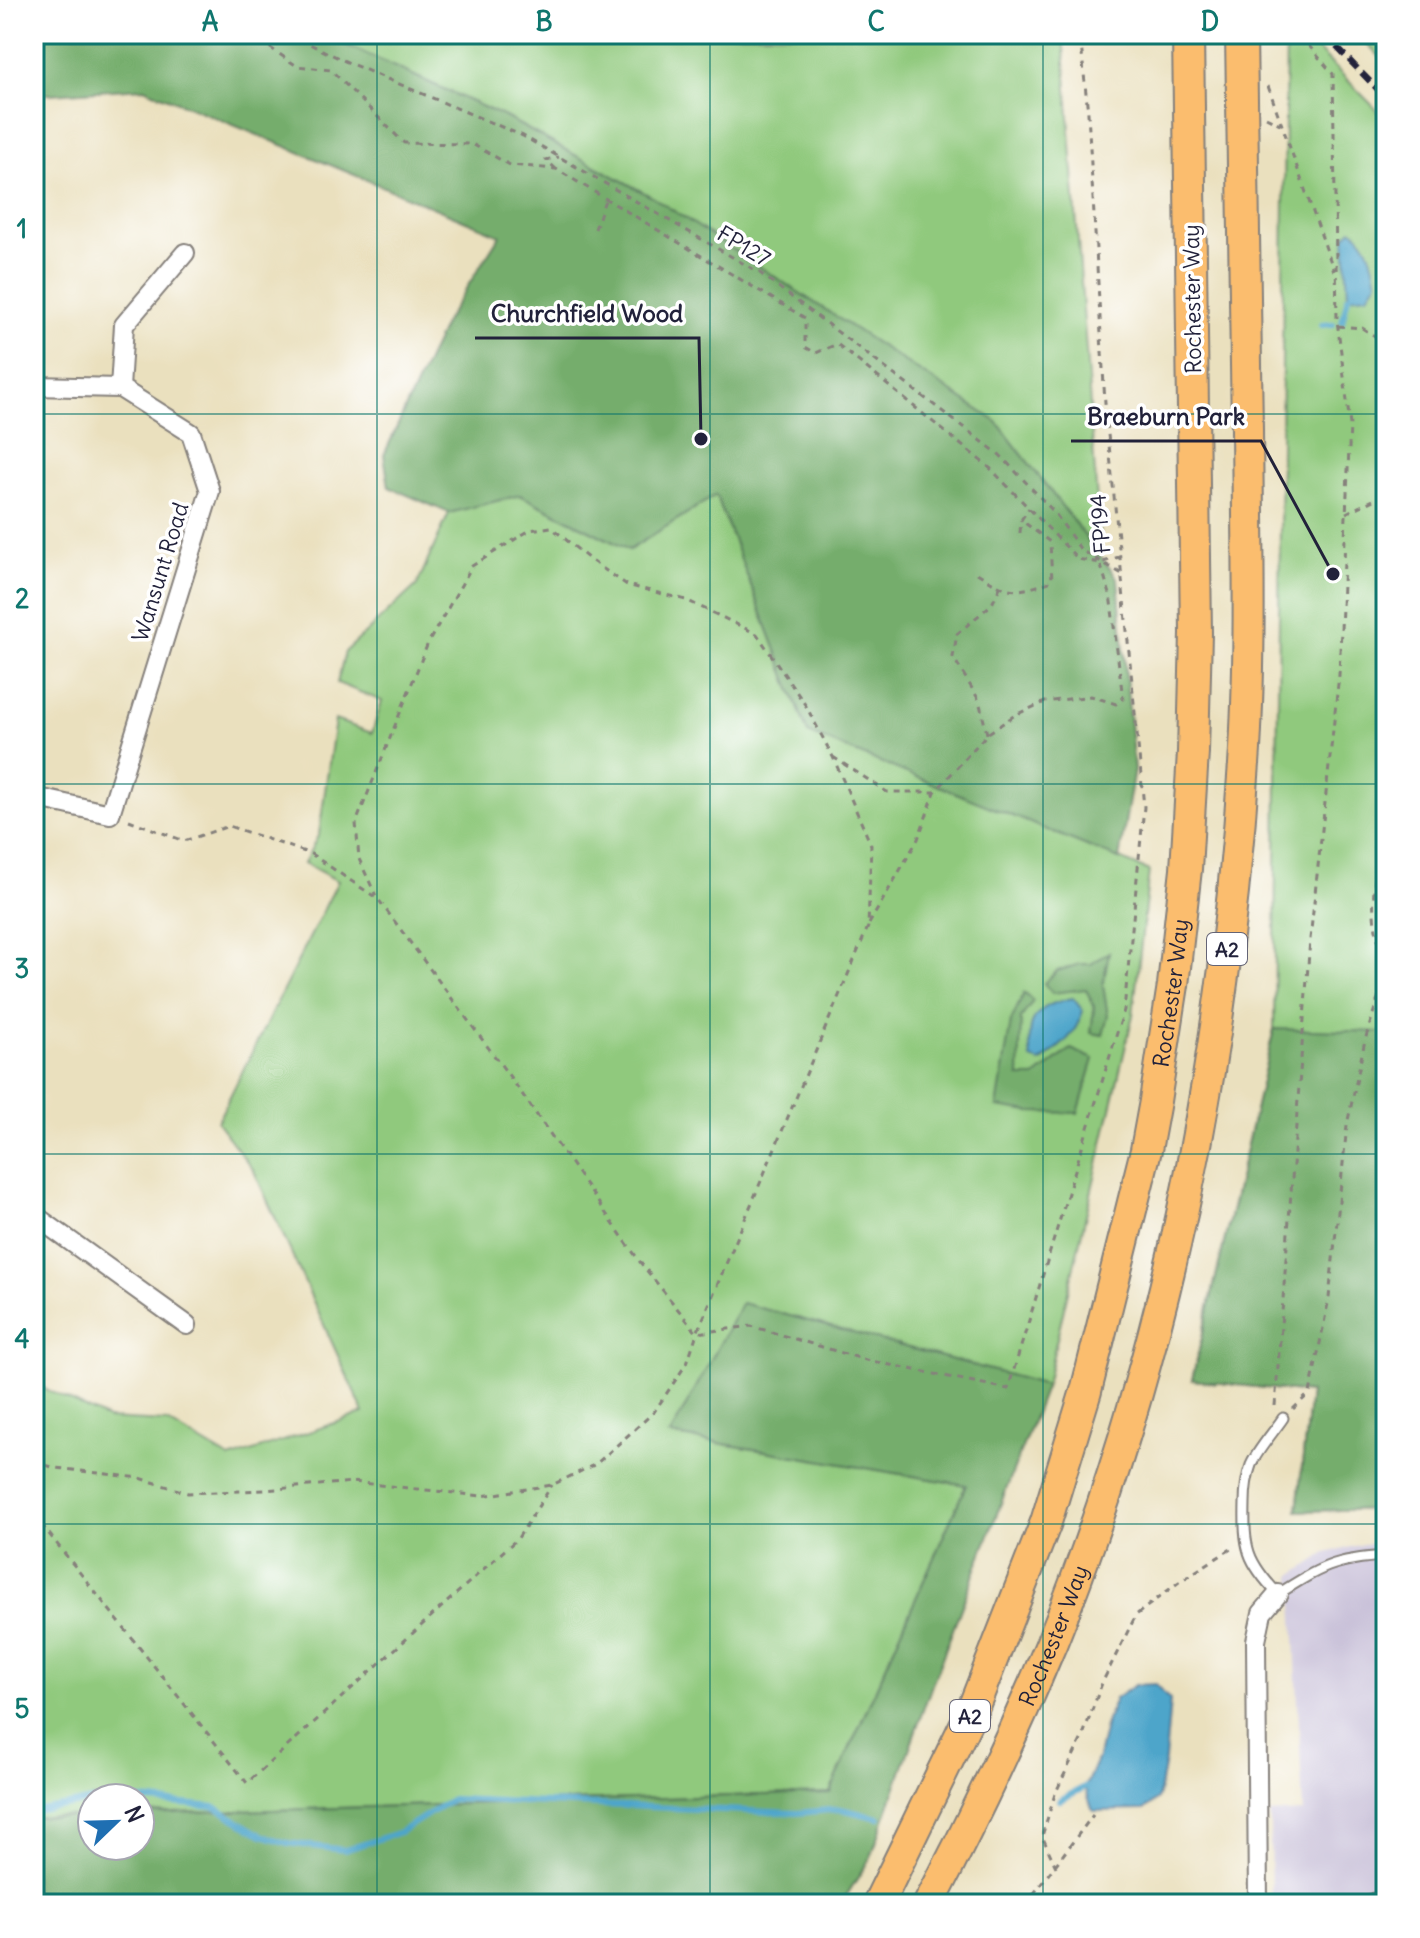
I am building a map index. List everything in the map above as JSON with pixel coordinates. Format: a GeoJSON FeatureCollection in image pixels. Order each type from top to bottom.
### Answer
{"type":"FeatureCollection","features":[{"type":"Feature","properties":{"kind":"highway","name":"Rochester Way"},"geometry":{"type":"LineString","coordinates":[[878,1904],[972,1711],[1046,1522],[1086,1391],[1146,1150],[1155,1101],[1180,927],[1193,752],[1196,633],[1188,35]]}},
{"type":"Feature","properties":{"kind":"highway","name":"Rochester Way"},"geometry":{"type":"LineString","coordinates":[[929,1904],[979,1807],[1052,1641],[1098,1516],[1138,1389],[1173,1259],[1200,1128],[1221,1002],[1245,746],[1249,617],[1241,43]]}},
{"type":"Feature","properties":{"kind":"street"},"geometry":{"type":"LineString","coordinates":[[34,386],[120,388],[124,325],[185,253]]}},
{"type":"Feature","properties":{"kind":"street","name":"Wansunt Road"},"geometry":{"type":"LineString","coordinates":[[110,814],[210,491],[191,433],[120,388]]}},
{"type":"Feature","properties":{"kind":"street"},"geometry":{"type":"LineString","coordinates":[[34,797],[110,814]]}},
{"type":"Feature","properties":{"kind":"street"},"geometry":{"type":"LineString","coordinates":[[34,1215],[187,1325]]}},
{"type":"Feature","properties":{"kind":"street"},"geometry":{"type":"LineString","coordinates":[[1258,1904],[1256,1641],[1262,1613],[1278,1594]]}},
{"type":"Feature","properties":{"kind":"lane"},"geometry":{"type":"LineString","coordinates":[[1283,1418],[1251,1465],[1245,1495],[1244,1540],[1252,1561],[1278,1594],[1324,1566],[1351,1558],[1384,1556],[1386,1569]]}},
{"type":"Feature","properties":{"kind":"path"},"geometry":{"type":"LineString","coordinates":[[250,34],[297,66],[331,70],[404,143],[472,144],[510,165],[556,169]]}},
{"type":"Feature","properties":{"kind":"path","name":"FP127"},"geometry":{"type":"LineString","coordinates":[[289,34],[349,63],[523,136],[760,273],[1000,455],[1054,512],[1081,550],[1122,574]]}},
{"type":"Feature","properties":{"kind":"path","name":"FP194"},"geometry":{"type":"LineString","coordinates":[[697,1333],[751,1326],[866,1360],[1008,1389],[1124,1010],[1144,807],[1105,403],[1088,113],[1080,34]]}},
{"type":"Feature","properties":{"kind":"path"},"geometry":{"type":"LineString","coordinates":[[1126,34],[1130,41],[1134,41],[1139,34]]}},
{"type":"Feature","properties":{"kind":"path"},"geometry":{"type":"LineString","coordinates":[[1273,1432],[1310,939],[1339,675],[1350,425],[1335,274],[1333,74],[1299,34]]}},
{"type":"Feature","properties":{"kind":"path"},"geometry":{"type":"LineString","coordinates":[[1281,125],[1266,118],[1266,81],[1335,274]]}},
{"type":"Feature","properties":{"kind":"path"},"geometry":{"type":"LineString","coordinates":[[559,157],[546,160],[605,200],[805,318],[805,347],[816,353],[837,344],[991,469],[1078,559],[1100,563],[1119,557]]}},
{"type":"Feature","properties":{"kind":"path"},"geometry":{"type":"LineString","coordinates":[[595,229],[605,200]]}},
{"type":"Feature","properties":{"kind":"path"},"geometry":{"type":"LineString","coordinates":[[1338,326],[1362,328],[1386,343]]}},
{"type":"Feature","properties":{"kind":"path"},"geometry":{"type":"LineString","coordinates":[[1346,513],[1386,494]]}},
{"type":"Feature","properties":{"kind":"path"},"geometry":{"type":"LineString","coordinates":[[1020,533],[1021,520],[1029,508]]}},
{"type":"Feature","properties":{"kind":"path"},"geometry":{"type":"LineString","coordinates":[[977,573],[1000,587],[1021,592],[1052,581],[1050,542],[1021,520]]}},
{"type":"Feature","properties":{"kind":"path"},"geometry":{"type":"LineString","coordinates":[[697,1333],[640,1262],[513,1081],[378,899],[359,859],[356,823],[428,643],[472,566],[530,530],[551,527],[627,585],[686,600],[757,634],[806,706],[833,757],[871,845],[868,927]]}},
{"type":"Feature","properties":{"kind":"path"},"geometry":{"type":"LineString","coordinates":[[34,1462],[56,1468],[140,1478],[188,1493],[352,1482],[482,1496],[552,1485],[596,1464],[654,1412],[687,1363],[868,927],[918,839],[935,792],[987,734],[1015,715],[1045,702],[1091,696],[1116,704],[1123,699],[1110,594],[1100,563]]}},
{"type":"Feature","properties":{"kind":"path"},"geometry":{"type":"LineString","coordinates":[[987,734],[979,700],[953,657],[957,634],[992,604],[1000,587]]}},
{"type":"Feature","properties":{"kind":"path"},"geometry":{"type":"LineString","coordinates":[[833,757],[887,792],[935,792]]}},
{"type":"Feature","properties":{"kind":"path"},"geometry":{"type":"LineString","coordinates":[[110,814],[184,841],[229,826],[311,854],[378,899]]}},
{"type":"Feature","properties":{"kind":"path"},"geometry":{"type":"LineString","coordinates":[[1386,832],[1372,899],[1378,944],[1386,962]]}},
{"type":"Feature","properties":{"kind":"path"},"geometry":{"type":"LineString","coordinates":[[1283,1418],[1310,1393],[1329,1298],[1347,1125],[1365,1040],[1386,973]]}},
{"type":"Feature","properties":{"kind":"path"},"geometry":{"type":"LineString","coordinates":[[34,1515],[247,1783],[518,1538],[552,1485]]}},
{"type":"Feature","properties":{"kind":"path"},"geometry":{"type":"LineString","coordinates":[[1056,1867],[1042,1836],[1055,1794],[1082,1738],[1102,1683],[1136,1615],[1179,1582],[1244,1540]]}},
{"type":"Feature","properties":{"kind":"path"},"geometry":{"type":"LineString","coordinates":[[1026,1904],[1093,1815]]}},
{"type":"Feature","properties":{"kind":"path"},"geometry":{"type":"LineString","coordinates":[[1034,1894],[1037,1904]]}},
{"type":"Feature","properties":{"kind":"shaded area"},"geometry":{"type":"Polygon","coordinates":[[[1386,1543],[1386,1904],[1271,1904],[1270,1814],[1303,1812],[1292,1576],[1326,1553],[1363,1544],[1386,1543]]]}},
{"type":"Feature","properties":{"kind":"green space"},"geometry":{"type":"Polygon","coordinates":[[[34,34],[322,34],[505,117],[654,198],[997,422],[1118,579],[1134,770],[1119,859],[808,733],[716,495],[629,550],[520,495],[449,513],[389,487],[384,455],[445,322],[500,235],[144,88],[34,95],[34,34]]]}},
{"type":"Feature","properties":{"kind":"green space"},"geometry":{"type":"Polygon","coordinates":[[[322,34],[1063,34],[1101,557],[997,422],[654,198],[505,117],[322,34]]]}},
{"type":"Feature","properties":{"kind":"green space"},"geometry":{"type":"Polygon","coordinates":[[[1286,34],[1302,34],[1386,119],[1386,1509],[1297,1511],[1310,1393],[1192,1380],[1274,1029],[1286,34]]]}},
{"type":"Feature","properties":{"kind":"green space"},"geometry":{"type":"Polygon","coordinates":[[[1358,34],[1386,34],[1386,63],[1358,34]]]}},
{"type":"Feature","properties":{"kind":"green space"},"geometry":{"type":"Polygon","coordinates":[[[520,495],[629,550],[716,495],[808,733],[1149,871],[1133,1015],[1046,1385],[876,1346],[670,1435],[966,1485],[830,1793],[156,1814],[156,1782],[76,1782],[76,1816],[34,1817],[34,1383],[107,1419],[167,1422],[230,1459],[364,1413],[254,1171],[217,1122],[338,881],[304,863],[319,834],[335,720],[372,733],[382,701],[337,683],[345,652],[417,585],[449,513],[520,495]]]}},
{"type":"Feature","properties":{"kind":"green space"},"geometry":{"type":"Polygon","coordinates":[[[1109,952],[1103,985],[1108,1016],[1103,1035],[1091,1033],[1094,1007],[1086,989],[1052,993],[1044,983],[1057,971],[1091,964],[1109,952]]]}},
{"type":"Feature","properties":{"kind":"green space"},"geometry":{"type":"Polygon","coordinates":[[[1024,993],[1033,1001],[1021,1018],[1019,1077],[1035,1077],[1071,1049],[1094,1059],[1078,1113],[1029,1112],[997,1107],[1011,1021],[1024,993]]]}},
{"type":"Feature","properties":{"kind":"green space"},"geometry":{"type":"Polygon","coordinates":[[[1274,1029],[1386,1032],[1386,1509],[1297,1511],[1310,1393],[1192,1380],[1274,1029]]]}},
{"type":"Feature","properties":{"kind":"green space"},"geometry":{"type":"Polygon","coordinates":[[[742,1303],[1046,1385],[933,1682],[871,1857],[841,1904],[34,1904],[34,1817],[76,1816],[76,1862],[156,1862],[156,1814],[830,1793],[966,1485],[670,1435],[742,1303]]]}},
{"type":"Feature","properties":{"kind":"water"},"geometry":{"type":"Polygon","coordinates":[[[1352,229],[1367,246],[1377,282],[1368,295],[1348,297],[1345,236],[1352,229]]]}},
{"type":"Feature","properties":{"kind":"water"},"geometry":{"type":"Polygon","coordinates":[[[1073,998],[1083,1011],[1071,1035],[1040,1062],[1031,1059],[1030,1034],[1035,1017],[1049,1005],[1073,998]]]}},
{"type":"Feature","properties":{"kind":"water"},"geometry":{"type":"Polygon","coordinates":[[[1155,1684],[1170,1700],[1158,1799],[1144,1810],[1093,1811],[1085,1787],[1098,1757],[1115,1699],[1135,1685],[1155,1684]]]}},
{"type":"Feature","properties":{"kind":"waterway"},"geometry":{"type":"LineString","coordinates":[[1342,322],[1348,297]]}},
{"type":"Feature","properties":{"kind":"waterway"},"geometry":{"type":"LineString","coordinates":[[1322,325],[1333,324]]}},
{"type":"Feature","properties":{"kind":"waterway"},"geometry":{"type":"LineString","coordinates":[[1060,1800],[1085,1787]]}},
{"type":"Feature","properties":{"kind":"waterway"},"geometry":{"type":"LineString","coordinates":[[156,1801],[215,1807],[262,1835],[287,1843],[345,1850],[400,1832],[452,1799],[797,1813],[841,1809],[879,1818]]}},
{"type":"Feature","properties":{"kind":"waterway"},"geometry":{"type":"LineString","coordinates":[[34,1811],[76,1804]]}},
{"type":"Feature","properties":{"kind":"railway"},"geometry":{"type":"LineString","coordinates":[[1324,34],[1386,98]]}},
{"type":"Feature","properties":{"kind":"place","name":"Churchfield Wood"},"geometry":{"type":"Point","coordinates":[701,439]}},
{"type":"Feature","properties":{"kind":"place","name":"Braeburn Park"},"geometry":{"type":"Point","coordinates":[1333,574]}}]}
